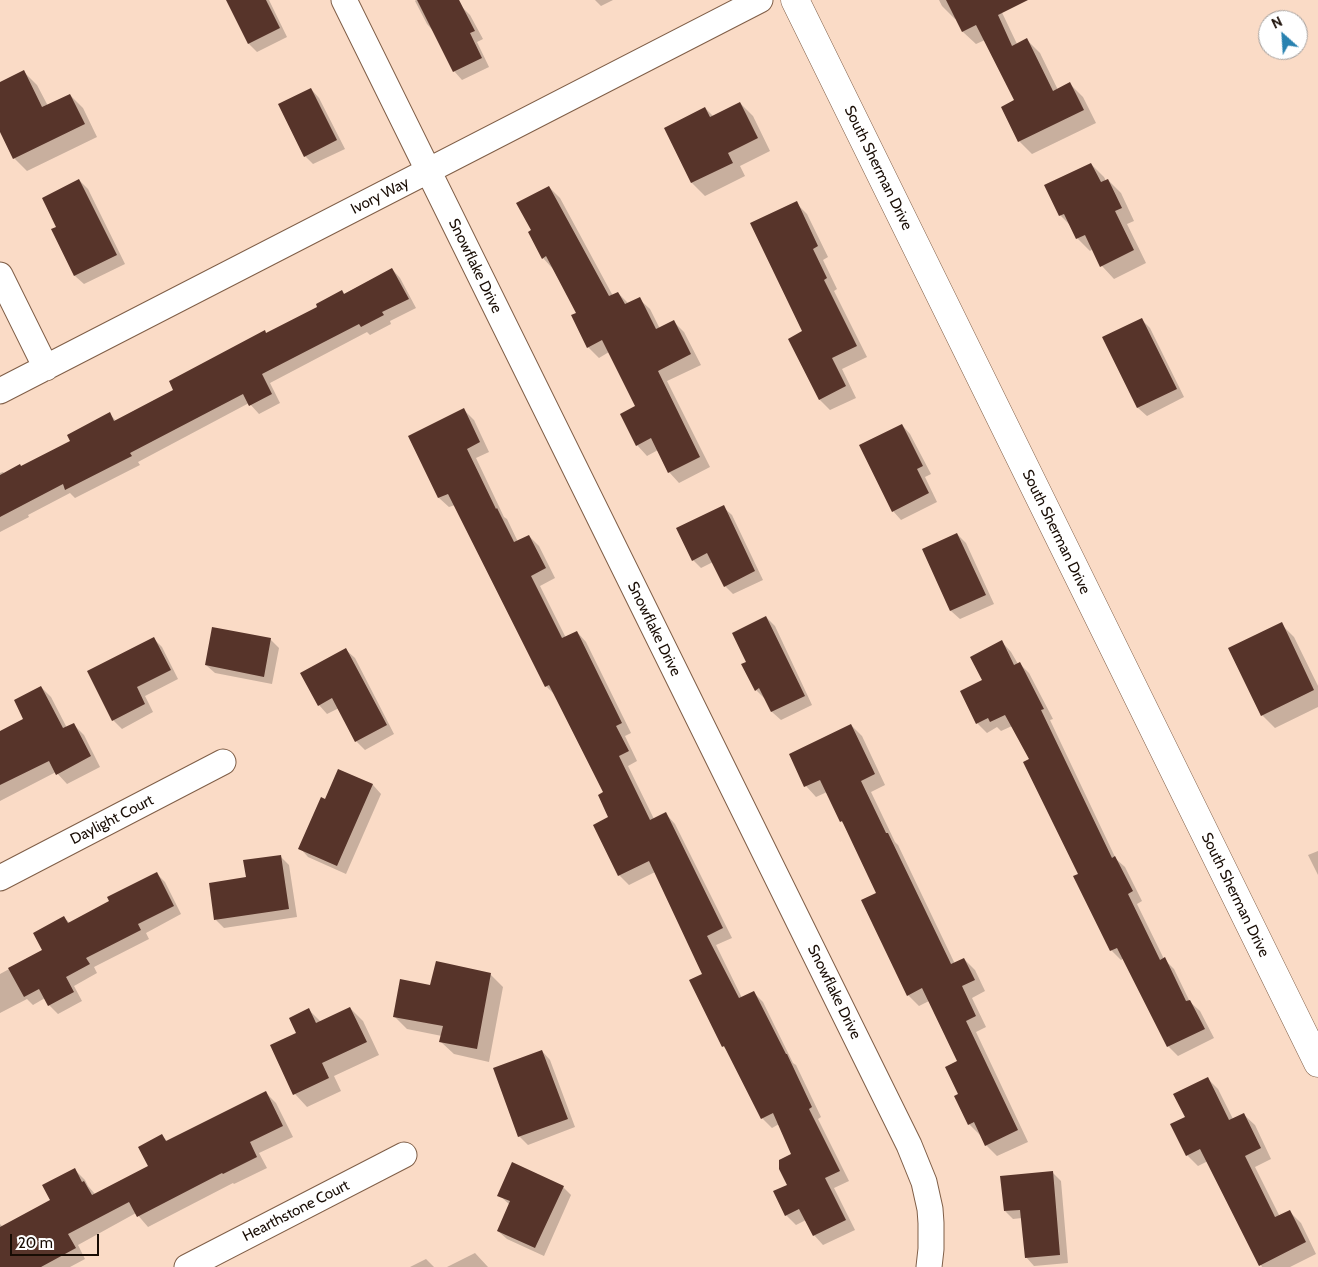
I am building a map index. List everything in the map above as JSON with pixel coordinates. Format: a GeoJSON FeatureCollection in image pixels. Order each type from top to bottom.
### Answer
{"type":"FeatureCollection","features":[{"type":"Feature","properties":{"kind":"street","name":"Snowflake Drive"},"geometry":{"type":"LineString","coordinates":[[344,0],[912,1151],[924,1182],[930,1209],[930,1267]]}},
{"type":"Feature","properties":{"kind":"street","name":"Ivory Way"},"geometry":{"type":"LineString","coordinates":[[0,391],[760,0]]}},
{"type":"Feature","properties":{"kind":"street","name":"South Sherman Drive"},"geometry":{"type":"LineString","coordinates":[[795,0],[1318,1063]]}},
{"type":"Feature","properties":{"kind":"street"},"geometry":{"type":"LineString","coordinates":[[0,275],[46,368]]}},
{"type":"Feature","properties":{"kind":"street","name":"Daylight Court"},"geometry":{"type":"LineString","coordinates":[[0,878],[223,762]]}},
{"type":"Feature","properties":{"kind":"street","name":"Hearthstone Court"},"geometry":{"type":"LineString","coordinates":[[187,1267],[404,1155]]}},
{"type":"Feature","properties":{"kind":"building"},"geometry":{"type":"Polygon","coordinates":[[[226,0],[266,0],[280,28],[248,44],[226,0]]]}},
{"type":"Feature","properties":{"kind":"building"},"geometry":{"type":"Polygon","coordinates":[[[417,0],[459,0],[475,31],[470,33],[482,58],[453,72],[417,0]]]}},
{"type":"Feature","properties":{"kind":"building"},"geometry":{"type":"Polygon","coordinates":[[[946,0],[1028,0],[998,15],[1012,46],[1027,38],[1053,91],[1070,82],[1084,110],[1018,142],[1001,107],[1014,100],[976,25],[962,32],[946,0]]]}},
{"type":"Feature","properties":{"kind":"building"},"geometry":{"type":"Polygon","coordinates":[[[24,70],[42,107],[70,94],[85,124],[13,159],[0,132],[0,82],[24,70]]]}},
{"type":"Feature","properties":{"kind":"building"},"geometry":{"type":"Polygon","coordinates":[[[311,88],[337,140],[304,157],[278,104],[311,88]]]}},
{"type":"Feature","properties":{"kind":"building"},"geometry":{"type":"Polygon","coordinates":[[[740,102],[758,138],[728,153],[733,163],[691,183],[664,128],[705,107],[710,117],[740,102]]]}},
{"type":"Feature","properties":{"kind":"building"},"geometry":{"type":"Polygon","coordinates":[[[1091,163],[1101,182],[1108,179],[1122,208],[1115,211],[1134,250],[1100,267],[1085,235],[1076,239],[1064,214],[1059,216],[1044,185],[1091,163]]]}},
{"type":"Feature","properties":{"kind":"building"},"geometry":{"type":"Polygon","coordinates":[[[79,179],[117,255],[74,276],[51,229],[56,227],[42,198],[79,179]]]}},
{"type":"Feature","properties":{"kind":"building"},"geometry":{"type":"Polygon","coordinates":[[[549,186],[609,296],[618,292],[625,304],[640,297],[656,329],[674,320],[691,354],[658,371],[700,457],[668,473],[651,438],[636,446],[620,414],[635,406],[602,340],[587,348],[571,315],[576,313],[546,256],[542,259],[528,232],[531,230],[516,203],[549,186]]]}},
{"type":"Feature","properties":{"kind":"building"},"geometry":{"type":"Polygon","coordinates":[[[797,201],[818,246],[813,249],[827,278],[824,280],[857,346],[832,358],[846,386],[819,400],[788,339],[802,331],[750,223],[797,201]]]}},
{"type":"Feature","properties":{"kind":"building"},"geometry":{"type":"Polygon","coordinates":[[[392,268],[409,299],[382,312],[384,315],[361,327],[359,324],[262,374],[272,394],[249,406],[243,394],[130,453],[132,456],[65,490],[63,484],[0,517],[0,475],[70,441],[67,435],[110,412],[114,421],[173,390],[169,381],[265,330],[266,333],[317,307],[316,304],[342,290],[344,294],[392,268]]]}},
{"type":"Feature","properties":{"kind":"building"},"geometry":{"type":"Polygon","coordinates":[[[1142,318],[1177,389],[1137,408],[1102,337],[1142,318]]]}},
{"type":"Feature","properties":{"kind":"building"},"geometry":{"type":"Polygon","coordinates":[[[464,408],[480,442],[467,449],[496,509],[514,542],[529,535],[546,568],[531,576],[562,638],[577,631],[622,723],[616,726],[629,751],[619,756],[650,820],[666,812],[723,928],[707,936],[739,998],[754,991],[787,1054],[812,1107],[809,1109],[840,1171],[825,1178],[846,1220],[813,1236],[799,1209],[785,1216],[773,1191],[787,1185],[779,1169],[779,1160],[791,1154],[773,1113],[761,1119],[724,1046],[722,1047],[689,980],[702,974],[649,861],[618,876],[593,825],[608,817],[598,795],[603,792],[549,685],[545,687],[448,494],[438,498],[408,436],[464,408]]]}},
{"type":"Feature","properties":{"kind":"building"},"geometry":{"type":"Polygon","coordinates":[[[902,424],[923,466],[917,469],[929,493],[892,512],[859,445],[902,424]]]}},
{"type":"Feature","properties":{"kind":"building"},"geometry":{"type":"Polygon","coordinates":[[[724,505],[755,571],[724,587],[707,553],[692,561],[676,528],[724,505]]]}},
{"type":"Feature","properties":{"kind":"building"},"geometry":{"type":"Polygon","coordinates":[[[957,533],[986,595],[950,611],[922,549],[957,533]]]}},
{"type":"Feature","properties":{"kind":"building"},"geometry":{"type":"Polygon","coordinates":[[[766,616],[805,696],[771,712],[759,688],[755,691],[741,664],[746,662],[732,633],[766,616]]]}},
{"type":"Feature","properties":{"kind":"building"},"geometry":{"type":"Polygon","coordinates":[[[1282,622],[1314,690],[1261,716],[1228,648],[1282,622]]]}},
{"type":"Feature","properties":{"kind":"building"},"geometry":{"type":"Polygon","coordinates":[[[212,627],[271,638],[264,677],[205,665],[212,627]]]}},
{"type":"Feature","properties":{"kind":"building"},"geometry":{"type":"Polygon","coordinates":[[[154,637],[171,670],[137,687],[145,704],[112,721],[87,671],[154,637]]]}},
{"type":"Feature","properties":{"kind":"building"},"geometry":{"type":"Polygon","coordinates":[[[1002,640],[1014,665],[1020,662],[1044,709],[1041,710],[1112,858],[1115,856],[1133,891],[1128,894],[1160,960],[1165,957],[1186,1001],[1190,1000],[1205,1029],[1167,1047],[1117,948],[1110,951],[1073,876],[1078,874],[1023,762],[1029,759],[1005,715],[990,722],[988,718],[976,724],[960,691],[982,680],[970,657],[1002,640]]]}},
{"type":"Feature","properties":{"kind":"building"},"geometry":{"type":"Polygon","coordinates":[[[346,648],[387,725],[355,742],[332,698],[318,706],[300,673],[346,648]]]}},
{"type":"Feature","properties":{"kind":"building"},"geometry":{"type":"Polygon","coordinates":[[[41,686],[63,728],[74,723],[91,756],[56,775],[49,761],[0,785],[0,731],[23,719],[14,700],[41,686]]]}},
{"type":"Feature","properties":{"kind":"building"},"geometry":{"type":"Polygon","coordinates":[[[851,724],[875,774],[861,781],[886,833],[888,833],[951,964],[964,958],[975,980],[962,986],[976,1016],[966,1021],[1018,1130],[985,1146],[974,1122],[968,1125],[954,1096],[958,1094],[945,1067],[957,1061],[922,988],[907,996],[861,900],[876,893],[842,821],[840,822],[820,780],[804,787],[789,754],[851,724]]]}},
{"type":"Feature","properties":{"kind":"building"},"geometry":{"type":"Polygon","coordinates":[[[338,769],[373,784],[337,866],[298,849],[321,797],[325,799],[338,769]]]}},
{"type":"Feature","properties":{"kind":"building"},"geometry":{"type":"Polygon","coordinates":[[[281,855],[289,909],[214,920],[209,883],[246,877],[243,860],[281,855]]]}},
{"type":"Feature","properties":{"kind":"building"},"geometry":{"type":"Polygon","coordinates":[[[157,872],[174,906],[138,924],[141,930],[86,958],[90,964],[66,977],[74,992],[48,1006],[39,989],[24,997],[8,968],[42,950],[33,933],[64,916],[68,923],[109,901],[107,897],[157,872]]]}},
{"type":"Feature","properties":{"kind":"building"},"geometry":{"type":"Polygon","coordinates":[[[436,961],[491,973],[477,1049],[439,1042],[443,1026],[393,1017],[400,979],[430,985],[436,961]]]}},
{"type":"Feature","properties":{"kind":"building"},"geometry":{"type":"Polygon","coordinates":[[[350,1007],[367,1042],[322,1063],[329,1078],[293,1095],[270,1045],[296,1033],[289,1018],[309,1008],[316,1023],[350,1007]]]}},
{"type":"Feature","properties":{"kind":"building"},"geometry":{"type":"Polygon","coordinates":[[[542,1050],[568,1119],[518,1137],[493,1068],[542,1050]]]}},
{"type":"Feature","properties":{"kind":"building"},"geometry":{"type":"Polygon","coordinates":[[[1208,1077],[1229,1120],[1244,1113],[1261,1148],[1245,1156],[1275,1217],[1290,1210],[1306,1242],[1259,1266],[1200,1149],[1186,1156],[1170,1124],[1185,1117],[1173,1094],[1208,1077]]]}},
{"type":"Feature","properties":{"kind":"building"},"geometry":{"type":"Polygon","coordinates":[[[266,1091],[283,1126],[250,1142],[257,1157],[137,1217],[129,1202],[68,1234],[76,1248],[41,1267],[0,1267],[0,1227],[50,1200],[42,1185],[75,1168],[82,1182],[84,1181],[92,1195],[148,1166],[138,1147],[162,1134],[166,1141],[266,1091]]]}},
{"type":"Feature","properties":{"kind":"building"},"geometry":{"type":"Polygon","coordinates":[[[512,1162],[564,1186],[535,1248],[497,1231],[510,1201],[497,1196],[512,1162]]]}},
{"type":"Feature","properties":{"kind":"building"},"geometry":{"type":"Polygon","coordinates":[[[1053,1171],[1060,1255],[1025,1258],[1020,1210],[1004,1211],[1000,1176],[1053,1171]]]}}]}
